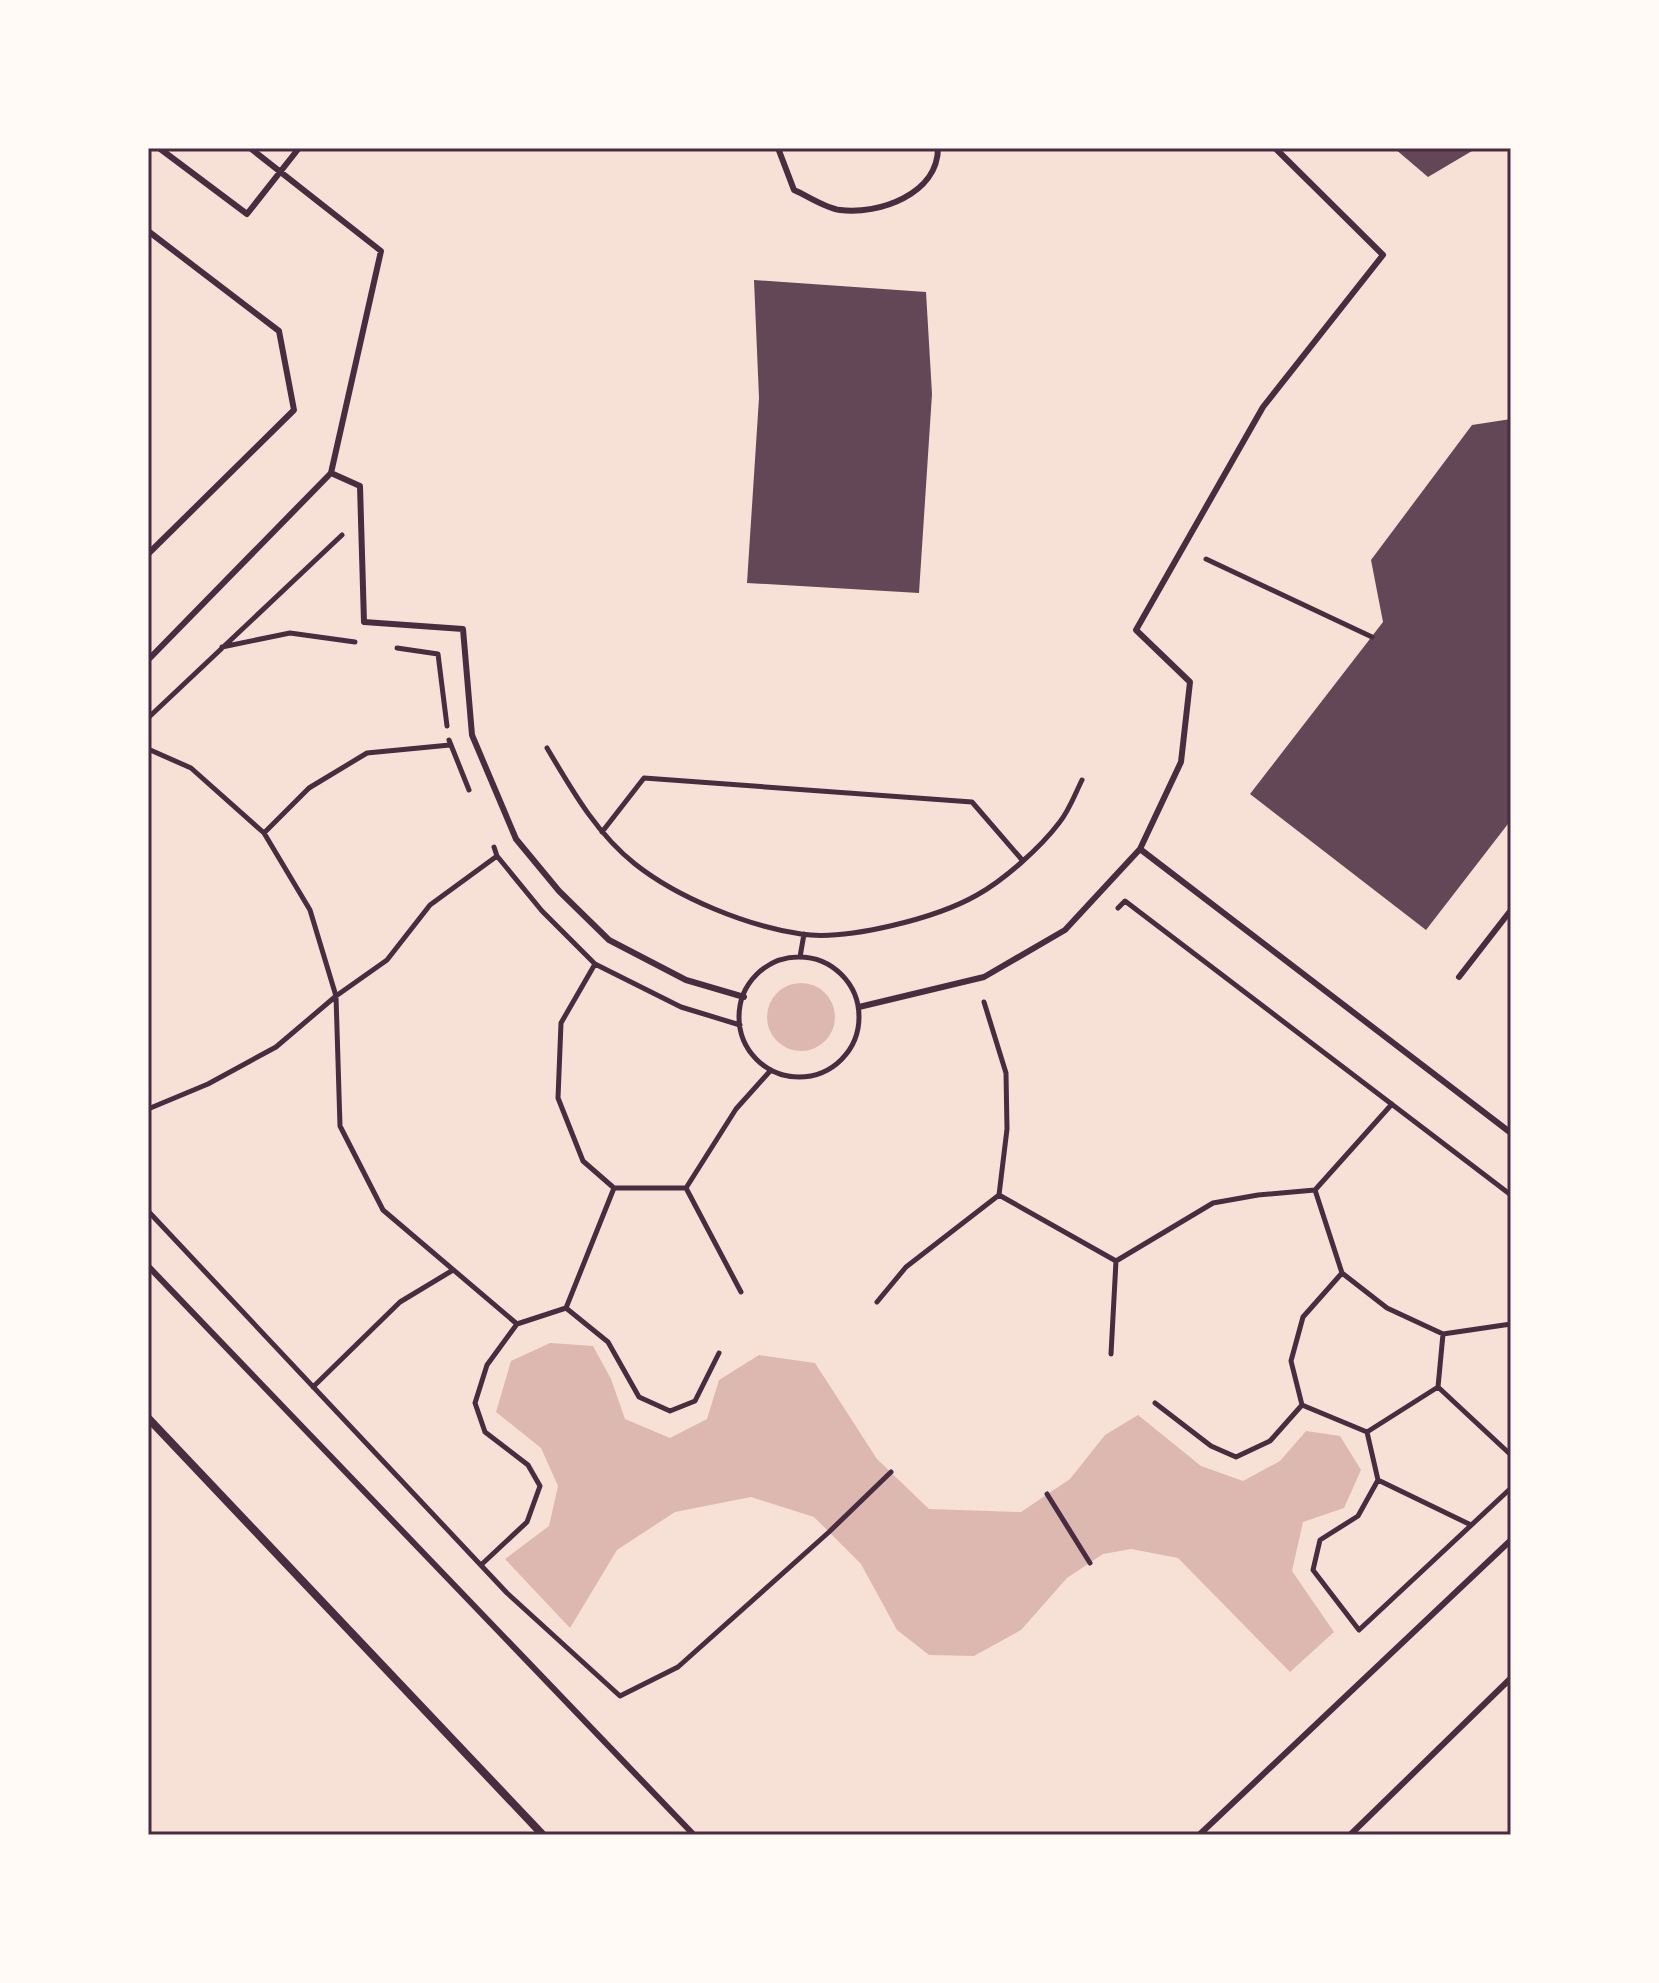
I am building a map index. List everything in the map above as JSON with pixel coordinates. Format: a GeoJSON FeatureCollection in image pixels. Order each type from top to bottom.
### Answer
{"type":"FeatureCollection","features":[{"type":"Feature","properties":{"kind":"street"},"geometry":{"type":"LineString","coordinates":[[148,1418],[543,1835]]}},
{"type":"Feature","properties":{"kind":"lane"},"geometry":{"type":"LineString","coordinates":[[159,148],[247,214],[299,148]]}},
{"type":"Feature","properties":{"kind":"lane"},"geometry":{"type":"LineString","coordinates":[[148,660],[331,473],[381,251],[250,148]]}},
{"type":"Feature","properties":{"kind":"lane"},"geometry":{"type":"LineString","coordinates":[[778,148],[794,190],[838,210],[876,209],[916,194],[938,159],[938,148]]}},
{"type":"Feature","properties":{"kind":"lane"},"geometry":{"type":"LineString","coordinates":[[859,1007],[984,977],[1065,930],[1140,849],[1181,762],[1190,682],[1136,630],[1263,407],[1383,255],[1275,148]]}},
{"type":"Feature","properties":{"kind":"lane"},"geometry":{"type":"LineString","coordinates":[[148,231],[279,331],[294,410],[148,554]]}},
{"type":"Feature","properties":{"kind":"lane"},"geometry":{"type":"LineString","coordinates":[[331,473],[360,486],[364,622],[463,629],[472,735],[516,839],[559,891],[609,940],[686,980],[744,997]]}},
{"type":"Feature","properties":{"kind":"lane"},"geometry":{"type":"LineString","coordinates":[[1140,849],[1511,1133]]}},
{"type":"Feature","properties":{"kind":"lane"},"geometry":{"type":"LineString","coordinates":[[1459,977],[1511,910]]}},
{"type":"Feature","properties":{"kind":"lane"},"geometry":{"type":"LineString","coordinates":[[148,1266],[694,1835]]}},
{"type":"Feature","properties":{"kind":"lane"},"geometry":{"type":"LineString","coordinates":[[1199,1835],[1511,1540]]}},
{"type":"Feature","properties":{"kind":"lane"},"geometry":{"type":"LineString","coordinates":[[1350,1835],[1511,1678]]}},
{"type":"Feature","properties":{"kind":"path"},"geometry":{"type":"LineString","coordinates":[[148,718],[361,518]]}},
{"type":"Feature","properties":{"kind":"path"},"geometry":{"type":"LineString","coordinates":[[1206,559],[1372,637]]}},
{"type":"Feature","properties":{"kind":"path"},"geometry":{"type":"LineString","coordinates":[[264,833],[309,788],[367,753],[450,745]]}},
{"type":"Feature","properties":{"kind":"path"},"geometry":{"type":"LineString","coordinates":[[547,748],[602,832],[635,863],[667,885],[713,907],[757,924],[804,934],[855,933],[894,926],[977,895],[1023,861],[1060,823],[1082,780]]}},
{"type":"Feature","properties":{"kind":"path"},"geometry":{"type":"LineString","coordinates":[[148,749],[191,768],[264,833],[310,910],[336,996],[340,1126],[383,1210],[517,1324]]}},
{"type":"Feature","properties":{"kind":"path"},"geometry":{"type":"LineString","coordinates":[[602,832],[644,778],[659,779],[972,802],[1023,861]]}},
{"type":"Feature","properties":{"kind":"path"},"geometry":{"type":"LineString","coordinates":[[148,1109],[208,1084],[276,1047],[336,996],[387,960],[430,905],[497,856]]}},
{"type":"Feature","properties":{"kind":"path"},"geometry":{"type":"LineString","coordinates":[[1115,911],[1125,901],[1511,1195]]}},
{"type":"Feature","properties":{"kind":"path"},"geometry":{"type":"LineString","coordinates":[[800,957],[804,934]]}},
{"type":"Feature","properties":{"kind":"path"},"geometry":{"type":"LineString","coordinates":[[800,957],[820,961],[839,971],[852,988],[859,1007],[859,1028],[852,1046],[841,1061],[807,1077],[789,1076],[771,1070],[756,1058],[745,1043],[740,1025],[740,1006],[744,997],[747,987],[761,971],[779,961],[800,957]]}},
{"type":"Feature","properties":{"kind":"path"},"geometry":{"type":"LineString","coordinates":[[595,964],[561,1023],[558,1098],[583,1161],[614,1188],[686,1188]]}},
{"type":"Feature","properties":{"kind":"path"},"geometry":{"type":"LineString","coordinates":[[877,1302],[906,1267],[999,1195],[1007,1129],[1006,1073],[984,1002],[996,994]]}},
{"type":"Feature","properties":{"kind":"path"},"geometry":{"type":"LineString","coordinates":[[686,1188],[736,1109],[771,1070]]}},
{"type":"Feature","properties":{"kind":"path"},"geometry":{"type":"LineString","coordinates":[[1116,1261],[1213,1203],[1315,1190],[1392,1104]]}},
{"type":"Feature","properties":{"kind":"path"},"geometry":{"type":"LineString","coordinates":[[566,1308],[614,1188]]}},
{"type":"Feature","properties":{"kind":"path"},"geometry":{"type":"LineString","coordinates":[[686,1188],[741,1292]]}},
{"type":"Feature","properties":{"kind":"path"},"geometry":{"type":"LineString","coordinates":[[1315,1190],[1342,1273],[1387,1308],[1443,1334],[1511,1324]]}},
{"type":"Feature","properties":{"kind":"path"},"geometry":{"type":"LineString","coordinates":[[999,1195],[1116,1261]]}},
{"type":"Feature","properties":{"kind":"path"},"geometry":{"type":"LineString","coordinates":[[148,1211],[507,1593],[620,1696],[678,1667],[891,1472]]}},
{"type":"Feature","properties":{"kind":"path"},"geometry":{"type":"LineString","coordinates":[[1111,1354],[1116,1261]]}},
{"type":"Feature","properties":{"kind":"path"},"geometry":{"type":"LineString","coordinates":[[313,1387],[400,1302],[453,1270]]}},
{"type":"Feature","properties":{"kind":"path"},"geometry":{"type":"LineString","coordinates":[[1302,1405],[1291,1361],[1303,1317],[1342,1273]]}},
{"type":"Feature","properties":{"kind":"path"},"geometry":{"type":"LineString","coordinates":[[481,1565],[527,1522],[540,1486],[528,1465],[485,1432],[475,1403],[487,1365],[517,1324],[566,1308]]}},
{"type":"Feature","properties":{"kind":"path"},"geometry":{"type":"LineString","coordinates":[[566,1308],[608,1342],[639,1397],[670,1411],[695,1401],[719,1353]]}},
{"type":"Feature","properties":{"kind":"path"},"geometry":{"type":"LineString","coordinates":[[1438,1387],[1443,1334]]}},
{"type":"Feature","properties":{"kind":"path"},"geometry":{"type":"LineString","coordinates":[[1367,1432],[1438,1387]]}},
{"type":"Feature","properties":{"kind":"path"},"geometry":{"type":"LineString","coordinates":[[1438,1387],[1511,1455]]}},
{"type":"Feature","properties":{"kind":"path"},"geometry":{"type":"LineString","coordinates":[[1155,1403],[1211,1446],[1236,1457],[1270,1441],[1302,1405]]}},
{"type":"Feature","properties":{"kind":"path"},"geometry":{"type":"LineString","coordinates":[[1302,1405],[1367,1432]]}},
{"type":"Feature","properties":{"kind":"path"},"geometry":{"type":"LineString","coordinates":[[1367,1432],[1378,1480],[1358,1516],[1320,1540],[1313,1570],[1359,1630],[1511,1488]]}},
{"type":"Feature","properties":{"kind":"path"},"geometry":{"type":"LineString","coordinates":[[1378,1480],[1471,1525]]}},
{"type":"Feature","properties":{"kind":"path"},"geometry":{"type":"LineString","coordinates":[[1047,1494],[1090,1563]]}},
{"type":"Feature","properties":{"kind":"shaded area"},"geometry":{"type":"Polygon","coordinates":[[[808,983],[829,998],[835,1017],[833,1030],[825,1041],[808,1051],[794,1051],[777,1041],[769,1030],[767,1010],[777,993],[788,985],[808,983]]]}},
{"type":"Feature","properties":{"kind":"shaded area"},"geometry":{"type":"Polygon","coordinates":[[[550,1343],[593,1346],[611,1379],[625,1419],[670,1438],[707,1419],[719,1380],[759,1355],[815,1363],[877,1459],[929,1509],[1021,1512],[1070,1479],[1105,1435],[1138,1415],[1201,1466],[1243,1481],[1280,1461],[1306,1431],[1340,1436],[1361,1470],[1344,1508],[1303,1522],[1292,1571],[1334,1632],[1290,1672],[1178,1558],[1131,1549],[1103,1554],[1067,1578],[1021,1630],[974,1656],[929,1655],[897,1630],[861,1564],[814,1517],[751,1497],[675,1512],[617,1550],[570,1628],[505,1559],[549,1526],[558,1486],[541,1448],[496,1412],[511,1361],[550,1343]]]}},
{"type":"Feature","properties":{"kind":"building"},"geometry":{"type":"Polygon","coordinates":[[[1394,148],[1477,148],[1428,177],[1394,148]]]}},
{"type":"Feature","properties":{"kind":"building"},"geometry":{"type":"Polygon","coordinates":[[[754,280],[926,292],[932,394],[919,593],[747,583],[759,398],[754,280]]]}},
{"type":"Feature","properties":{"kind":"building"},"geometry":{"type":"Polygon","coordinates":[[[1511,419],[1511,820],[1426,930],[1250,794],[1383,622],[1371,560],[1472,425],[1511,419]]]}}]}
